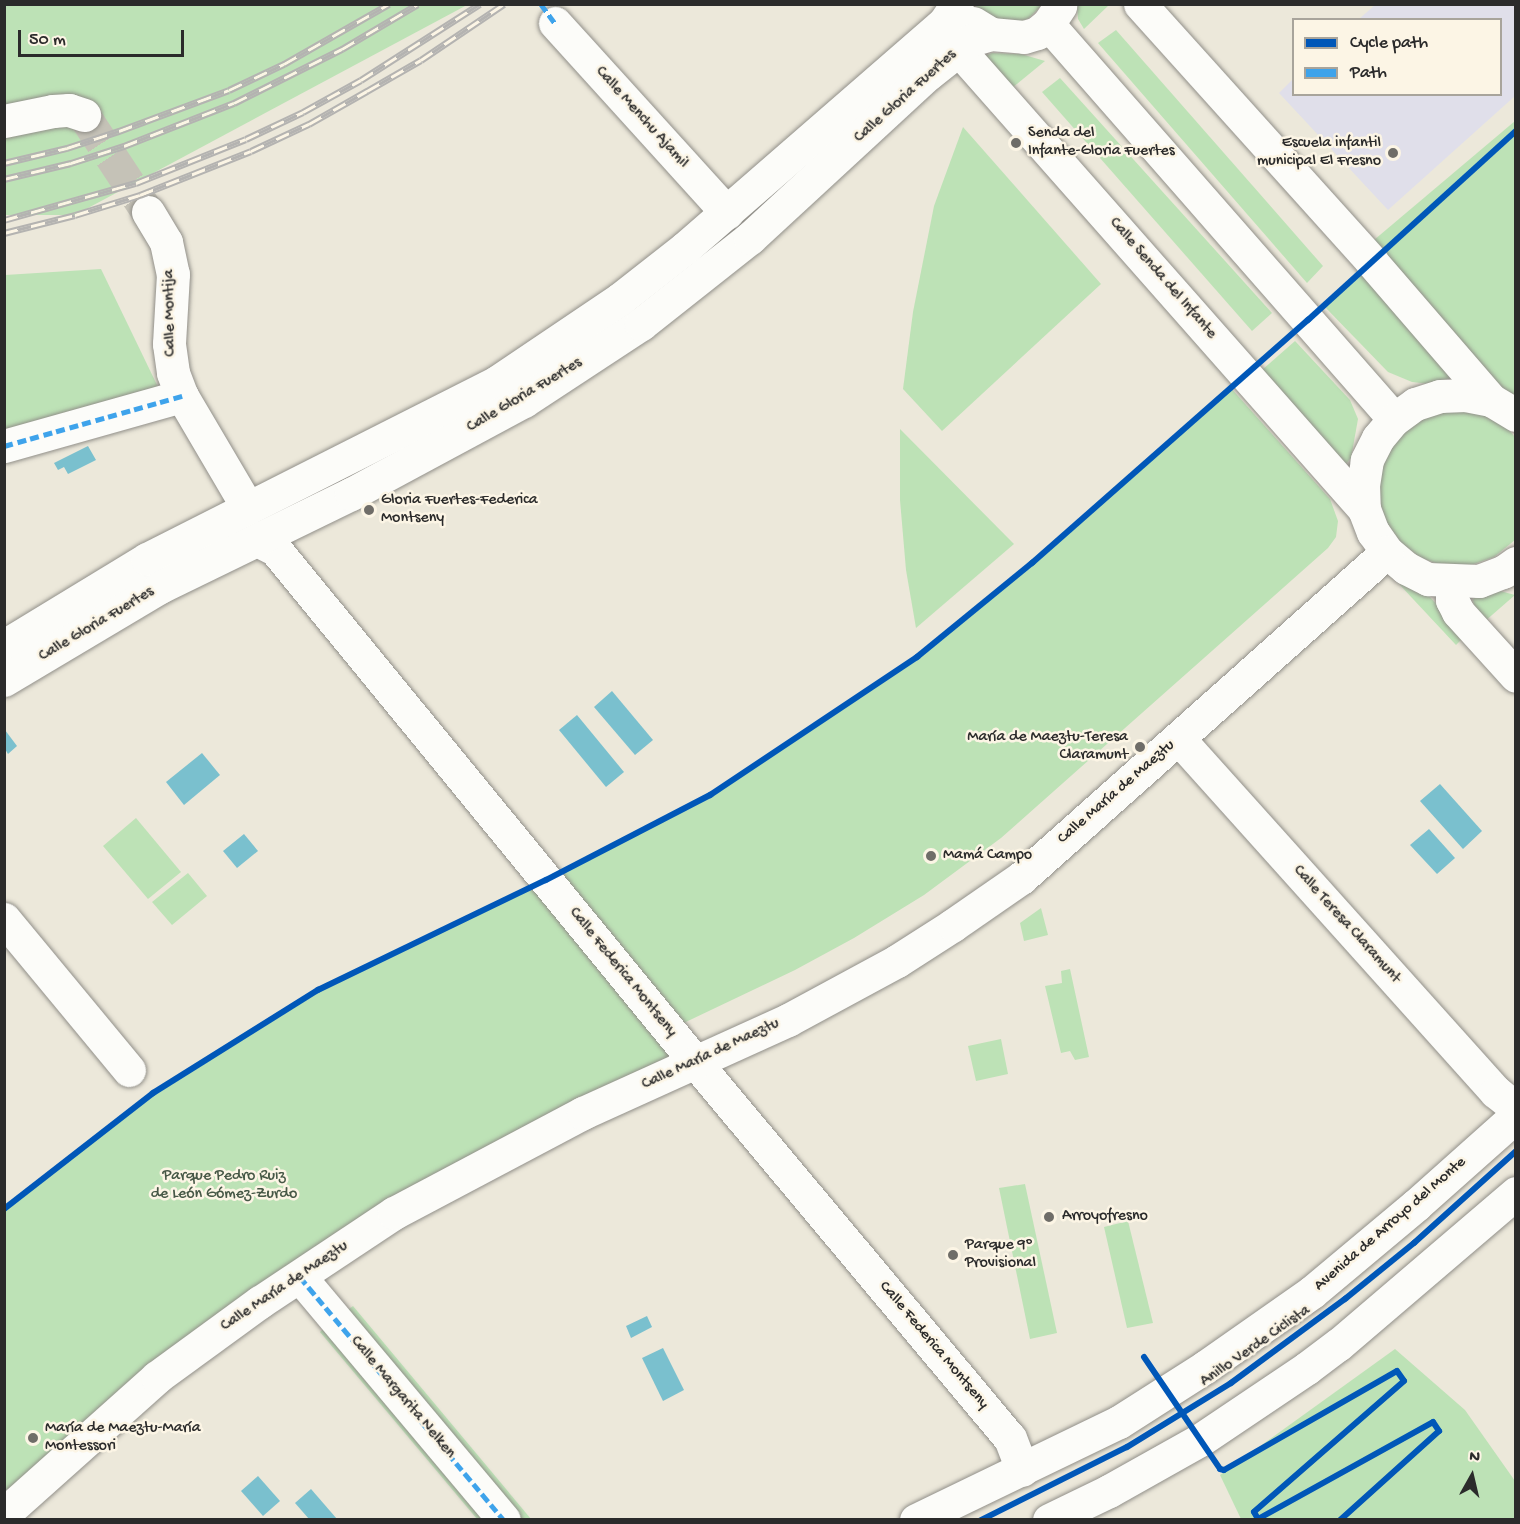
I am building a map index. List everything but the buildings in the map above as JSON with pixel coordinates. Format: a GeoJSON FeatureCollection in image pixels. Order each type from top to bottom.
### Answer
{"type":"FeatureCollection","features":[{"type":"Feature","properties":{"kind":"street"},"geometry":{"type":"LineString","coordinates":[[959,4],[965,16],[991,34],[1024,37],[1037,33],[1054,14],[1394,418]]}},
{"type":"Feature","properties":{"kind":"street","name":"Calle Gloria Fuertes"},"geometry":{"type":"LineString","coordinates":[[4,646],[147,559],[497,382],[620,299],[727,213],[944,24],[959,4]]}},
{"type":"Feature","properties":{"kind":"street"},"geometry":{"type":"LineString","coordinates":[[1140,4],[1503,407]]}},
{"type":"Feature","properties":{"kind":"street","name":"Calle Menchu Ajamil"},"geometry":{"type":"LineString","coordinates":[[555,23],[727,213]]}},
{"type":"Feature","properties":{"kind":"street","name":"Calle Gloria Fuertes"},"geometry":{"type":"LineString","coordinates":[[4,680],[160,587],[351,494],[515,406],[641,324],[750,238],[928,74],[971,40],[991,34]]}},
{"type":"Feature","properties":{"kind":"street","name":"Calle Senda del Infante"},"geometry":{"type":"LineString","coordinates":[[959,50],[1365,509]]}},
{"type":"Feature","properties":{"kind":"street"},"geometry":{"type":"LineString","coordinates":[[4,121],[53,111],[69,110],[84,115]]}},
{"type":"Feature","properties":{"kind":"street","name":"Calle Montija"},"geometry":{"type":"LineString","coordinates":[[148,212],[166,242],[173,274],[169,344],[173,373],[182,396],[248,508]]}},
{"type":"Feature","properties":{"kind":"street"},"geometry":{"type":"LineString","coordinates":[[1503,407],[1466,395],[1440,396],[1415,404],[1394,418],[1378,438],[1367,460],[1362,484],[1365,509],[1373,532],[1387,552],[1406,568],[1428,579],[1452,582],[1479,581],[1511,572]]}},
{"type":"Feature","properties":{"kind":"street"},"geometry":{"type":"LineString","coordinates":[[4,446],[182,396]]}},
{"type":"Feature","properties":{"kind":"street","name":"Calle Federica Montseny"},"geometry":{"type":"LineString","coordinates":[[257,540],[275,549],[696,1063],[1010,1438],[1022,1470]]}},
{"type":"Feature","properties":{"kind":"street","name":"Calle María de Maeztu"},"geometry":{"type":"LineString","coordinates":[[4,1514],[157,1377],[260,1302],[394,1213],[583,1113],[696,1063],[852,986],[953,925],[1021,878],[1387,552]]}},
{"type":"Feature","properties":{"kind":"street"},"geometry":{"type":"LineString","coordinates":[[1452,582],[1452,600],[1458,612],[1515,676]]}},
{"type":"Feature","properties":{"kind":"street","name":"Calle Teresa Claramunt"},"geometry":{"type":"LineString","coordinates":[[1179,739],[1489,1085],[1515,1108]]}},
{"type":"Feature","properties":{"kind":"street"},"geometry":{"type":"LineString","coordinates":[[4,919],[129,1070]]}},
{"type":"Feature","properties":{"kind":"street","name":"Avenida de Arroyo del Monte"},"geometry":{"type":"LineString","coordinates":[[916,1520],[1119,1422],[1206,1367],[1312,1292],[1416,1205],[1515,1116]]}},
{"type":"Feature","properties":{"kind":"street"},"geometry":{"type":"LineString","coordinates":[[1049,1520],[1109,1491],[1209,1434],[1307,1368],[1515,1193]]}},
{"type":"Feature","properties":{"kind":"street","name":"Calle Margarita Nelken"},"geometry":{"type":"LineString","coordinates":[[300,1277],[504,1520]]}},
{"type":"Feature","properties":{"kind":"shaded area","name":"Escuela infantil municipal El Fresno"},"geometry":{"type":"Polygon","coordinates":[[[1375,5],[1515,5],[1515,96],[1388,210],[1279,93],[1292,80],[1292,96],[1502,96],[1502,18],[1360,18],[1375,5]]]}},
{"type":"Feature","properties":{"kind":"green space"},"geometry":{"type":"Polygon","coordinates":[[[1077,4],[1109,5],[1084,29],[1078,19],[1077,4]]]}},
{"type":"Feature","properties":{"kind":"green space"},"geometry":{"type":"Polygon","coordinates":[[[5,5],[467,5],[75,215],[5,215],[5,5]]]}},
{"type":"Feature","properties":{"kind":"green space"},"geometry":{"type":"Polygon","coordinates":[[[975,5],[1042,5],[1029,18],[1017,23],[1003,23],[980,11],[975,5]]]}},
{"type":"Feature","properties":{"kind":"green space"},"geometry":{"type":"Polygon","coordinates":[[[1116,30],[1323,266],[1307,283],[1098,43],[1116,30]]]}},
{"type":"Feature","properties":{"kind":"green space"},"geometry":{"type":"Polygon","coordinates":[[[992,53],[1021,54],[1045,61],[1012,88],[983,57],[992,53]]]}},
{"type":"Feature","properties":{"kind":"green space"},"geometry":{"type":"Polygon","coordinates":[[[1060,78],[1272,313],[1252,331],[1042,92],[1060,78]]]}},
{"type":"Feature","properties":{"kind":"green space"},"geometry":{"type":"Polygon","coordinates":[[[1515,121],[1515,415],[1361,251],[1515,121]]]}},
{"type":"Feature","properties":{"kind":"green space"},"geometry":{"type":"Polygon","coordinates":[[[963,127],[1101,284],[942,431],[903,389],[913,312],[934,206],[963,127]]]}},
{"type":"Feature","properties":{"kind":"green space"},"geometry":{"type":"Polygon","coordinates":[[[101,269],[159,389],[5,434],[5,275],[101,269]]]}},
{"type":"Feature","properties":{"kind":"green space"},"geometry":{"type":"Polygon","coordinates":[[[1360,271],[1454,377],[1430,384],[1412,382],[1388,372],[1324,306],[1360,271]]]}},
{"type":"Feature","properties":{"kind":"green space"},"geometry":{"type":"Polygon","coordinates":[[[1295,341],[1350,400],[1358,419],[1351,458],[1344,466],[1262,370],[1295,341]]]}},
{"type":"Feature","properties":{"kind":"green space","name":"Parque Pedro Ruiz de León Gómez-Zurdo"},"geometry":{"type":"Polygon","coordinates":[[[1230,387],[1330,499],[1338,521],[1336,537],[1328,548],[1001,838],[924,895],[854,938],[795,970],[669,1030],[696,1063],[394,1213],[5,1515],[5,1209],[153,1093],[318,990],[546,880],[710,795],[917,657],[1032,563],[1230,387]]]}},
{"type":"Feature","properties":{"kind":"green space"},"geometry":{"type":"Polygon","coordinates":[[[1460,410],[1486,415],[1508,429],[1515,437],[1515,540],[1494,557],[1471,565],[1445,566],[1421,558],[1401,543],[1386,522],[1379,498],[1380,471],[1390,446],[1409,426],[1433,413],[1460,410]]]}},
{"type":"Feature","properties":{"kind":"green space"},"geometry":{"type":"Polygon","coordinates":[[[900,429],[1014,544],[916,628],[906,570],[900,500],[900,429]]]}},
{"type":"Feature","properties":{"kind":"green space"},"geometry":{"type":"Polygon","coordinates":[[[1399,584],[1418,589],[1430,597],[1465,636],[1456,645],[1399,584]]]}},
{"type":"Feature","properties":{"kind":"green space"},"geometry":{"type":"Polygon","coordinates":[[[1493,589],[1515,595],[1484,622],[1475,610],[1473,600],[1478,591],[1493,589]]]}},
{"type":"Feature","properties":{"kind":"green space"},"geometry":{"type":"Polygon","coordinates":[[[136,818],[181,872],[148,899],[103,846],[136,818]]]}},
{"type":"Feature","properties":{"kind":"green space"},"geometry":{"type":"Polygon","coordinates":[[[188,873],[207,896],[172,925],[152,902],[188,873]]]}},
{"type":"Feature","properties":{"kind":"green space"},"geometry":{"type":"Polygon","coordinates":[[[1041,908],[1048,935],[1024,941],[1020,923],[1041,908]]]}},
{"type":"Feature","properties":{"kind":"green space"},"geometry":{"type":"Polygon","coordinates":[[[1070,969],[1089,1057],[1075,1060],[1070,1051],[1061,1053],[1045,986],[1062,983],[1061,971],[1070,969]]]}},
{"type":"Feature","properties":{"kind":"green space"},"geometry":{"type":"Polygon","coordinates":[[[1001,1039],[1008,1074],[976,1081],[968,1046],[1001,1039]]]}},
{"type":"Feature","properties":{"kind":"green space"},"geometry":{"type":"Polygon","coordinates":[[[1025,1184],[1057,1333],[1030,1339],[999,1188],[1025,1184]]]}},
{"type":"Feature","properties":{"kind":"green space"},"geometry":{"type":"Polygon","coordinates":[[[1128,1221],[1153,1323],[1127,1328],[1104,1227],[1128,1221]]]}},
{"type":"Feature","properties":{"kind":"green space"},"geometry":{"type":"Polygon","coordinates":[[[353,1306],[531,1519],[516,1519],[345,1312],[353,1306]]]}},
{"type":"Feature","properties":{"kind":"green space"},"geometry":{"type":"Polygon","coordinates":[[[328,1325],[493,1519],[477,1519],[320,1332],[328,1325]]]}},
{"type":"Feature","properties":{"kind":"green space"},"geometry":{"type":"Polygon","coordinates":[[[1395,1349],[1465,1410],[1515,1481],[1515,1519],[1241,1519],[1220,1475],[1395,1349]]]}},
{"type":"Feature","properties":{"kind":"water"},"geometry":{"type":"Polygon","coordinates":[[[88,446],[96,460],[68,474],[64,467],[58,470],[54,463],[88,446]]]}},
{"type":"Feature","properties":{"kind":"water"},"geometry":{"type":"Polygon","coordinates":[[[612,691],[653,740],[635,755],[594,707],[612,691]]]}},
{"type":"Feature","properties":{"kind":"water"},"geometry":{"type":"Polygon","coordinates":[[[577,715],[624,772],[606,787],[559,730],[577,715]]]}},
{"type":"Feature","properties":{"kind":"water"},"geometry":{"type":"Polygon","coordinates":[[[5,730],[17,746],[8,754],[5,749],[5,730]]]}},
{"type":"Feature","properties":{"kind":"water"},"geometry":{"type":"Polygon","coordinates":[[[202,753],[220,775],[184,805],[166,782],[202,753]]]}},
{"type":"Feature","properties":{"kind":"water"},"geometry":{"type":"Polygon","coordinates":[[[1440,784],[1482,831],[1463,849],[1420,801],[1440,784]]]}},
{"type":"Feature","properties":{"kind":"water"},"geometry":{"type":"Polygon","coordinates":[[[1429,829],[1455,858],[1437,874],[1410,845],[1429,829]]]}},
{"type":"Feature","properties":{"kind":"water"},"geometry":{"type":"Polygon","coordinates":[[[244,834],[258,851],[237,868],[223,851],[244,834]]]}},
{"type":"Feature","properties":{"kind":"water"},"geometry":{"type":"Polygon","coordinates":[[[647,1316],[652,1327],[631,1338],[626,1326],[647,1316]]]}},
{"type":"Feature","properties":{"kind":"water"},"geometry":{"type":"Polygon","coordinates":[[[663,1348],[684,1390],[663,1401],[642,1358],[663,1348]]]}},
{"type":"Feature","properties":{"kind":"water"},"geometry":{"type":"Polygon","coordinates":[[[258,1476],[280,1501],[263,1516],[241,1491],[258,1476]]]}},
{"type":"Feature","properties":{"kind":"water"},"geometry":{"type":"Polygon","coordinates":[[[311,1489],[337,1519],[309,1519],[295,1503],[311,1489]]]}},
{"type":"Feature","properties":{"kind":"tunnel"},"geometry":{"type":"LineString","coordinates":[[84,115],[148,212]]}},
{"type":"Feature","properties":{"kind":"railway"},"geometry":{"type":"LineString","coordinates":[[4,163],[67,148],[229,90],[284,64],[389,4]]}},
{"type":"Feature","properties":{"kind":"railway"},"geometry":{"type":"LineString","coordinates":[[4,179],[71,163],[124,146],[234,103],[342,49],[418,4]]}},
{"type":"Feature","properties":{"kind":"railway"},"geometry":{"type":"LineString","coordinates":[[4,220],[136,183],[246,139],[303,112],[361,80],[480,4]]}},
{"type":"Feature","properties":{"kind":"railway"},"geometry":{"type":"LineString","coordinates":[[4,233],[140,195],[251,151],[309,124],[421,60],[504,4]]}},
{"type":"Feature","properties":{"kind":"marked path"},"geometry":{"type":"LineString","coordinates":[[541,4],[555,23]]}},
{"type":"Feature","properties":{"kind":"marked path"},"geometry":{"type":"LineString","coordinates":[[4,446],[182,396]]}},
{"type":"Feature","properties":{"kind":"marked path"},"geometry":{"type":"LineString","coordinates":[[300,1277],[504,1520]]}},
{"type":"Feature","properties":{"kind":"cycle path"},"geometry":{"type":"LineString","coordinates":[[4,1209],[153,1093],[318,990],[546,880],[710,795],[917,657],[1032,563],[1308,320],[1516,131]]}},
{"type":"Feature","properties":{"kind":"cycle path","name":"Anillo Verde Ciclista"},"geometry":{"type":"LineString","coordinates":[[981,1520],[1127,1447],[1231,1383],[1345,1299],[1414,1243],[1516,1151]]}},
{"type":"Feature","properties":{"kind":"cycle path"},"geometry":{"type":"LineString","coordinates":[[1144,1357],[1220,1469],[1224,1470],[1397,1371],[1404,1381],[1254,1512],[1258,1519],[1433,1422],[1439,1431],[1340,1520]]}},
{"type":"Feature","properties":{"kind":"place","name":"Senda del Infante-Gloria Fuertes"},"geometry":{"type":"Point","coordinates":[1016,143]}},
{"type":"Feature","properties":{"kind":"place","name":"Escuela infantil municipal El Fresno"},"geometry":{"type":"Point","coordinates":[1393,153]}},
{"type":"Feature","properties":{"kind":"place","name":"Gloria Fuertes-Federica Montseny"},"geometry":{"type":"Point","coordinates":[369,510]}},
{"type":"Feature","properties":{"kind":"place","name":"María de Maeztu-Teresa Claramunt"},"geometry":{"type":"Point","coordinates":[1140,747]}},
{"type":"Feature","properties":{"kind":"place","name":"Mamá Campo"},"geometry":{"type":"Point","coordinates":[931,856]}},
{"type":"Feature","properties":{"kind":"place","name":"Arroyofresno"},"geometry":{"type":"Point","coordinates":[1049,1217]}},
{"type":"Feature","properties":{"kind":"place","name":"Parque 9º Provisional"},"geometry":{"type":"Point","coordinates":[953,1255]}},
{"type":"Feature","properties":{"kind":"place","name":"María de Maeztu-María Montessori"},"geometry":{"type":"Point","coordinates":[33,1438]}}]}
